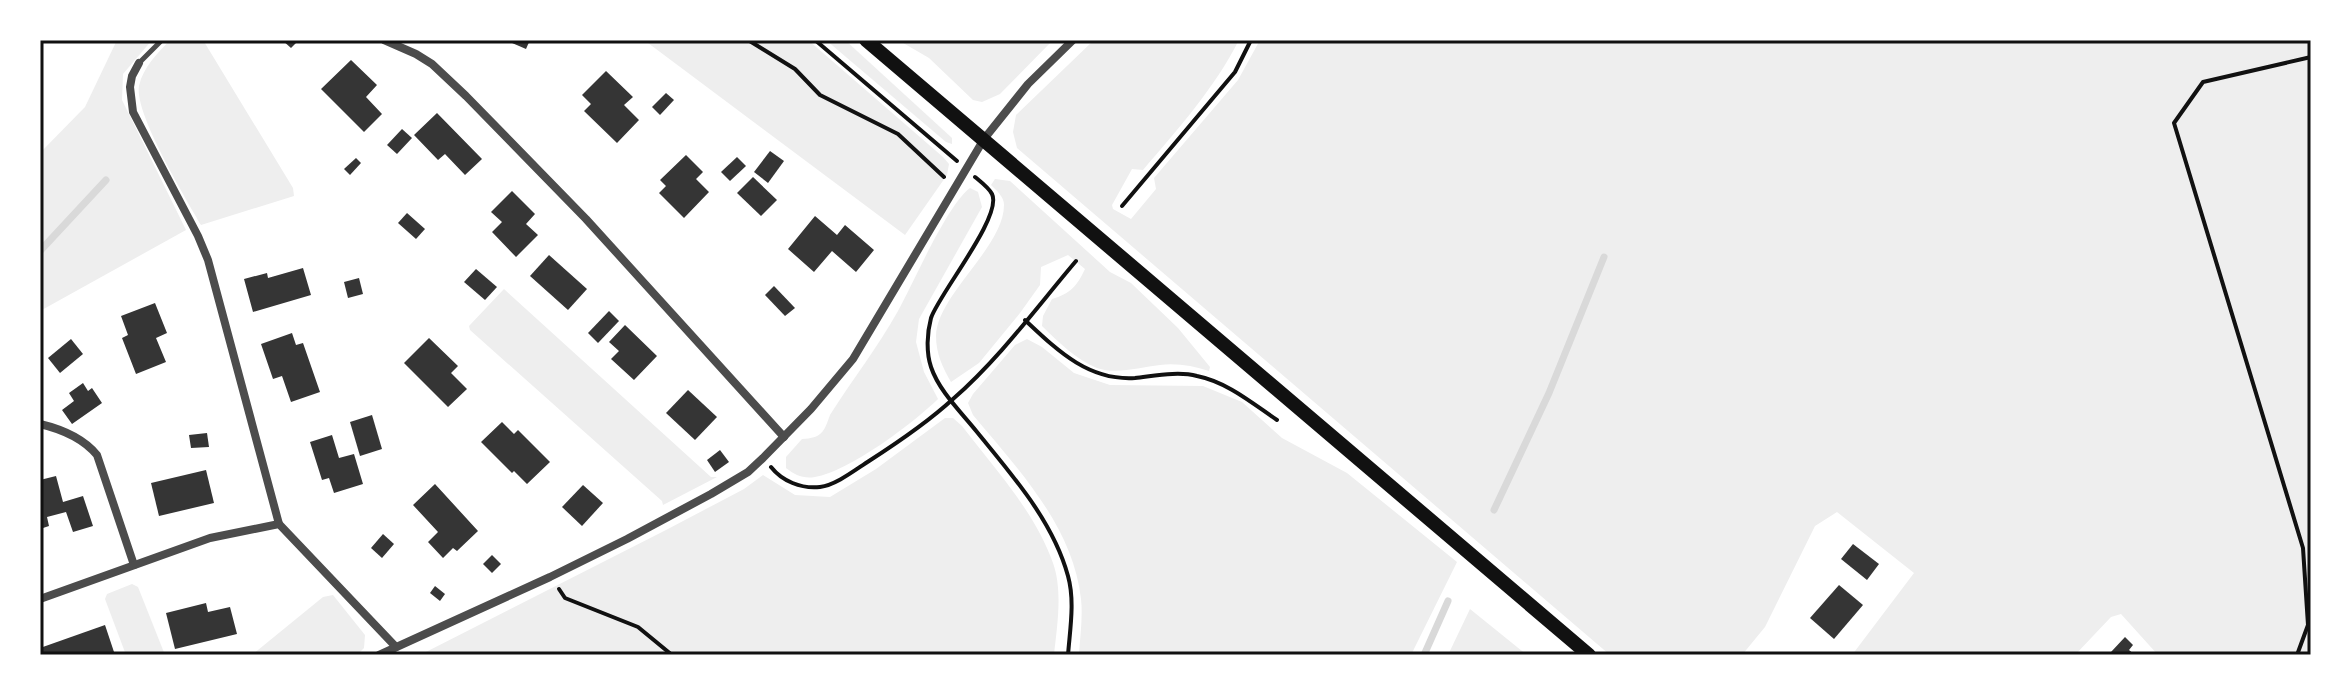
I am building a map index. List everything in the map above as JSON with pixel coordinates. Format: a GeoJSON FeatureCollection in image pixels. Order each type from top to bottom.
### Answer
{"type":"FeatureCollection","features":[{"type":"Feature","properties":{"kind":"main road"},"geometry":{"type":"LineString","coordinates":[[866,40],[1589,655]]}},
{"type":"Feature","properties":{"kind":"street"},"geometry":{"type":"LineString","coordinates":[[384,40],[432,64],[466,96],[586,219],[784,437]]}},
{"type":"Feature","properties":{"kind":"street"},"geometry":{"type":"LineString","coordinates":[[379,655],[550,577],[748,472],[784,437],[853,359],[984,139],[1028,84],[1073,40]]}},
{"type":"Feature","properties":{"kind":"street"},"geometry":{"type":"LineString","coordinates":[[139,63],[130,87],[133,112],[208,260],[279,524],[396,647]]}},
{"type":"Feature","properties":{"kind":"street"},"geometry":{"type":"LineString","coordinates":[[40,424],[66,432],[91,447],[97,455],[134,565]]}},
{"type":"Feature","properties":{"kind":"street"},"geometry":{"type":"LineString","coordinates":[[40,599],[210,538],[279,524]]}},
{"type":"Feature","properties":{"kind":"lane"},"geometry":{"type":"LineString","coordinates":[[139,63],[162,40]]}},
{"type":"Feature","properties":{"kind":"path"},"geometry":{"type":"LineString","coordinates":[[748,40],[795,69],[820,95],[898,134],[954,187]]}},
{"type":"Feature","properties":{"kind":"path"},"geometry":{"type":"LineString","coordinates":[[815,40],[992,193],[994,205],[977,242],[932,316],[927,339],[931,367],[952,401],[1038,511],[1056,544],[1068,577],[1071,605],[1068,655]]}},
{"type":"Feature","properties":{"kind":"path"},"geometry":{"type":"LineString","coordinates":[[1122,206],[1235,72],[1251,40]]}},
{"type":"Feature","properties":{"kind":"path"},"geometry":{"type":"LineString","coordinates":[[2297,655],[2308,625],[2303,548],[2174,123],[2203,82],[2311,57]]}},
{"type":"Feature","properties":{"kind":"path"},"geometry":{"type":"LineString","coordinates":[[763,458],[779,477],[802,486],[822,487],[849,474],[952,401],[983,370],[1076,261]]}},
{"type":"Feature","properties":{"kind":"path"},"geometry":{"type":"LineString","coordinates":[[1025,320],[1051,345],[1085,369],[1103,377],[1195,375],[1226,386],[1277,420]]}},
{"type":"Feature","properties":{"kind":"path"},"geometry":{"type":"LineString","coordinates":[[550,577],[565,598],[638,627],[672,655]]}},
{"type":"Feature","properties":{"kind":"shaded area"},"geometry":{"type":"Polygon","coordinates":[[[117,40],[152,40],[123,74],[122,100],[186,230],[40,311],[40,153],[85,107],[117,40]]]}},
{"type":"Feature","properties":{"kind":"shaded area"},"geometry":{"type":"Polygon","coordinates":[[[170,40],[203,40],[293,188],[294,196],[201,225],[162,156],[140,99],[139,86],[144,73],[170,40]]]}},
{"type":"Feature","properties":{"kind":"shaded area"},"geometry":{"type":"Polygon","coordinates":[[[644,40],[808,40],[943,157],[949,164],[947,175],[905,235],[644,40]]]}},
{"type":"Feature","properties":{"kind":"shaded area"},"geometry":{"type":"Polygon","coordinates":[[[826,40],[845,40],[952,138],[952,144],[946,142],[826,40]]]}},
{"type":"Feature","properties":{"kind":"shaded area"},"geometry":{"type":"Polygon","coordinates":[[[898,40],[1053,40],[1000,94],[982,102],[973,100],[929,58],[898,40]]]}},
{"type":"Feature","properties":{"kind":"shaded area"},"geometry":{"type":"Polygon","coordinates":[[[1094,40],[1239,40],[1207,92],[1182,124],[1143,170],[1132,169],[1112,205],[1113,209],[1131,219],[1156,189],[1154,178],[1238,80],[1260,40],[2311,40],[2311,655],[2158,655],[2121,614],[2111,617],[2075,655],[1852,655],[1914,573],[1837,512],[1815,526],[1765,627],[1742,655],[1610,655],[1017,148],[1013,132],[1016,115],[1094,40]]]}},
{"type":"Feature","properties":{"kind":"shaded area"},"geometry":{"type":"Polygon","coordinates":[[[995,179],[1010,181],[1110,272],[1131,283],[1178,328],[1210,367],[1209,371],[1173,364],[1105,370],[1090,365],[1068,350],[1042,326],[1043,316],[1052,299],[1072,288],[1085,269],[1068,255],[1041,267],[1040,285],[1020,313],[979,363],[951,382],[937,349],[939,320],[994,237],[1001,221],[1004,202],[991,185],[995,179]]]}},
{"type":"Feature","properties":{"kind":"shaded area"},"geometry":{"type":"Polygon","coordinates":[[[970,188],[978,192],[982,207],[919,319],[916,342],[924,372],[938,399],[897,433],[845,466],[815,477],[793,473],[786,468],[786,457],[802,439],[814,437],[824,430],[830,415],[898,311],[951,210],[970,188]]]}},
{"type":"Feature","properties":{"kind":"shaded area"},"geometry":{"type":"Polygon","coordinates":[[[504,289],[711,477],[717,477],[663,505],[470,330],[469,326],[504,289]]]}},
{"type":"Feature","properties":{"kind":"shaded area"},"geometry":{"type":"Polygon","coordinates":[[[1027,339],[1074,373],[1110,385],[1203,386],[1242,402],[1282,438],[1347,473],[1457,562],[1411,655],[1079,655],[1081,599],[1067,547],[1041,500],[973,415],[968,403],[1015,345],[1027,339]]]}},
{"type":"Feature","properties":{"kind":"shaded area"},"geometry":{"type":"Polygon","coordinates":[[[945,418],[953,418],[962,426],[1013,492],[1045,544],[1058,585],[1054,655],[420,655],[666,530],[744,489],[763,475],[795,495],[830,497],[876,469],[945,418]]]}},
{"type":"Feature","properties":{"kind":"shaded area"},"geometry":{"type":"Polygon","coordinates":[[[132,584],[138,587],[165,655],[126,655],[105,599],[107,594],[132,584]]]}},
{"type":"Feature","properties":{"kind":"shaded area"},"geometry":{"type":"Polygon","coordinates":[[[333,595],[365,635],[364,648],[357,655],[252,655],[323,597],[333,595]]]}},
{"type":"Feature","properties":{"kind":"shaded area"},"geometry":{"type":"Polygon","coordinates":[[[1470,609],[1527,655],[1448,655],[1470,609]]]}},
{"type":"Feature","properties":{"kind":"building"},"geometry":{"type":"Polygon","coordinates":[[[282,40],[299,40],[291,48],[282,40]]]}},
{"type":"Feature","properties":{"kind":"building"},"geometry":{"type":"Polygon","coordinates":[[[505,40],[530,40],[526,49],[505,40]]]}},
{"type":"Feature","properties":{"kind":"building"},"geometry":{"type":"Polygon","coordinates":[[[351,60],[377,85],[366,97],[382,114],[364,132],[321,89],[351,60]]]}},
{"type":"Feature","properties":{"kind":"building"},"geometry":{"type":"Polygon","coordinates":[[[606,71],[633,97],[624,105],[639,120],[617,143],[584,111],[591,104],[582,95],[606,71]]]}},
{"type":"Feature","properties":{"kind":"building"},"geometry":{"type":"Polygon","coordinates":[[[666,93],[674,100],[660,115],[652,107],[666,93]]]}},
{"type":"Feature","properties":{"kind":"building"},"geometry":{"type":"Polygon","coordinates":[[[437,113],[482,159],[465,175],[445,154],[438,160],[414,135],[437,113]]]}},
{"type":"Feature","properties":{"kind":"building"},"geometry":{"type":"Polygon","coordinates":[[[402,129],[412,138],[397,154],[387,145],[402,129]]]}},
{"type":"Feature","properties":{"kind":"building"},"geometry":{"type":"Polygon","coordinates":[[[770,151],[784,161],[768,183],[754,172],[770,151]]]}},
{"type":"Feature","properties":{"kind":"building"},"geometry":{"type":"Polygon","coordinates":[[[686,155],[703,172],[696,179],[709,192],[684,218],[659,193],[666,186],[660,180],[686,155]]]}},
{"type":"Feature","properties":{"kind":"building"},"geometry":{"type":"Polygon","coordinates":[[[737,157],[746,166],[730,181],[721,172],[737,157]]]}},
{"type":"Feature","properties":{"kind":"building"},"geometry":{"type":"Polygon","coordinates":[[[356,158],[361,163],[350,175],[344,169],[356,158]]]}},
{"type":"Feature","properties":{"kind":"building"},"geometry":{"type":"Polygon","coordinates":[[[753,177],[777,200],[761,216],[737,193],[753,177]]]}},
{"type":"Feature","properties":{"kind":"building"},"geometry":{"type":"Polygon","coordinates":[[[512,191],[535,214],[526,224],[538,235],[516,257],[492,232],[502,222],[491,212],[512,191]]]}},
{"type":"Feature","properties":{"kind":"building"},"geometry":{"type":"Polygon","coordinates":[[[407,213],[425,229],[416,239],[398,223],[407,213]]]}},
{"type":"Feature","properties":{"kind":"building"},"geometry":{"type":"Polygon","coordinates":[[[815,216],[837,235],[845,225],[874,250],[856,272],[832,251],[814,272],[788,249],[815,216]]]}},
{"type":"Feature","properties":{"kind":"building"},"geometry":{"type":"Polygon","coordinates":[[[549,255],[587,289],[568,310],[530,276],[549,255]]]}},
{"type":"Feature","properties":{"kind":"building"},"geometry":{"type":"Polygon","coordinates":[[[303,268],[311,295],[253,312],[244,279],[267,273],[268,278],[303,268]]]}},
{"type":"Feature","properties":{"kind":"building"},"geometry":{"type":"Polygon","coordinates":[[[476,269],[497,287],[485,300],[464,282],[476,269]]]}},
{"type":"Feature","properties":{"kind":"building"},"geometry":{"type":"Polygon","coordinates":[[[359,278],[363,294],[348,298],[344,282],[359,278]]]}},
{"type":"Feature","properties":{"kind":"building"},"geometry":{"type":"Polygon","coordinates":[[[774,286],[795,308],[785,316],[765,295],[774,286]]]}},
{"type":"Feature","properties":{"kind":"building"},"geometry":{"type":"Polygon","coordinates":[[[155,303],[167,333],[156,338],[166,362],[136,374],[122,338],[128,335],[121,316],[155,303]]]}},
{"type":"Feature","properties":{"kind":"building"},"geometry":{"type":"Polygon","coordinates":[[[609,311],[619,321],[598,343],[588,333],[609,311]]]}},
{"type":"Feature","properties":{"kind":"building"},"geometry":{"type":"Polygon","coordinates":[[[625,325],[657,356],[634,380],[611,359],[619,351],[609,342],[625,325]]]}},
{"type":"Feature","properties":{"kind":"building"},"geometry":{"type":"Polygon","coordinates":[[[292,333],[296,345],[303,343],[320,392],[291,402],[282,376],[273,379],[261,344],[292,333]]]}},
{"type":"Feature","properties":{"kind":"building"},"geometry":{"type":"Polygon","coordinates":[[[429,338],[458,366],[451,373],[467,389],[448,407],[404,363],[429,338]]]}},
{"type":"Feature","properties":{"kind":"building"},"geometry":{"type":"Polygon","coordinates":[[[71,339],[83,354],[60,373],[48,358],[71,339]]]}},
{"type":"Feature","properties":{"kind":"building"},"geometry":{"type":"Polygon","coordinates":[[[83,383],[88,391],[92,388],[102,403],[72,424],[62,410],[74,401],[69,393],[83,383]]]}},
{"type":"Feature","properties":{"kind":"building"},"geometry":{"type":"Polygon","coordinates":[[[688,390],[717,417],[695,440],[666,413],[688,390]]]}},
{"type":"Feature","properties":{"kind":"building"},"geometry":{"type":"Polygon","coordinates":[[[372,415],[382,449],[360,456],[350,422],[372,415]]]}},
{"type":"Feature","properties":{"kind":"building"},"geometry":{"type":"Polygon","coordinates":[[[502,422],[514,434],[518,430],[550,462],[527,484],[481,442],[502,422]]]}},
{"type":"Feature","properties":{"kind":"building"},"geometry":{"type":"Polygon","coordinates":[[[207,433],[209,447],[191,448],[189,435],[207,433]]]}},
{"type":"Feature","properties":{"kind":"building"},"geometry":{"type":"Polygon","coordinates":[[[332,435],[339,458],[354,454],[363,484],[334,493],[329,478],[322,480],[310,442],[332,435]]]}},
{"type":"Feature","properties":{"kind":"building"},"geometry":{"type":"Polygon","coordinates":[[[720,450],[729,462],[715,472],[707,460],[720,450]]]}},
{"type":"Feature","properties":{"kind":"building"},"geometry":{"type":"Polygon","coordinates":[[[206,470],[214,503],[159,516],[151,483],[206,470]]]}},
{"type":"Feature","properties":{"kind":"building"},"geometry":{"type":"Polygon","coordinates":[[[56,476],[63,502],[83,496],[93,526],[73,532],[66,512],[47,517],[49,526],[40,529],[40,480],[56,476]]]}},
{"type":"Feature","properties":{"kind":"building"},"geometry":{"type":"Polygon","coordinates":[[[435,484],[478,531],[457,551],[453,548],[443,558],[428,542],[438,532],[413,505],[435,484]]]}},
{"type":"Feature","properties":{"kind":"building"},"geometry":{"type":"Polygon","coordinates":[[[583,485],[603,503],[582,526],[562,507],[583,485]]]}},
{"type":"Feature","properties":{"kind":"building"},"geometry":{"type":"Polygon","coordinates":[[[383,534],[394,544],[382,558],[371,548],[383,534]]]}},
{"type":"Feature","properties":{"kind":"building"},"geometry":{"type":"Polygon","coordinates":[[[1853,544],[1879,564],[1867,580],[1841,559],[1853,544]]]}},
{"type":"Feature","properties":{"kind":"building"},"geometry":{"type":"Polygon","coordinates":[[[492,555],[501,564],[492,573],[483,564],[492,555]]]}},
{"type":"Feature","properties":{"kind":"building"},"geometry":{"type":"Polygon","coordinates":[[[1839,585],[1863,605],[1834,639],[1810,618],[1839,585]]]}},
{"type":"Feature","properties":{"kind":"building"},"geometry":{"type":"Polygon","coordinates":[[[435,586],[445,594],[440,601],[430,593],[435,586]]]}},
{"type":"Feature","properties":{"kind":"building"},"geometry":{"type":"Polygon","coordinates":[[[206,603],[208,612],[230,607],[237,634],[175,649],[166,613],[206,603]]]}},
{"type":"Feature","properties":{"kind":"building"},"geometry":{"type":"Polygon","coordinates":[[[105,625],[115,655],[40,655],[40,648],[105,625]]]}},
{"type":"Feature","properties":{"kind":"building"},"geometry":{"type":"Polygon","coordinates":[[[2125,637],[2133,645],[2129,650],[2135,655],[2115,655],[2111,652],[2125,637]]]}},
{"type":"Feature","properties":{"kind":"waterway"},"geometry":{"type":"LineString","coordinates":[[40,251],[106,180]]}},
{"type":"Feature","properties":{"kind":"waterway"},"geometry":{"type":"LineString","coordinates":[[1494,510],[1549,393],[1604,257]]}},
{"type":"Feature","properties":{"kind":"waterway"},"geometry":{"type":"LineString","coordinates":[[1424,655],[1448,601]]}}]}
